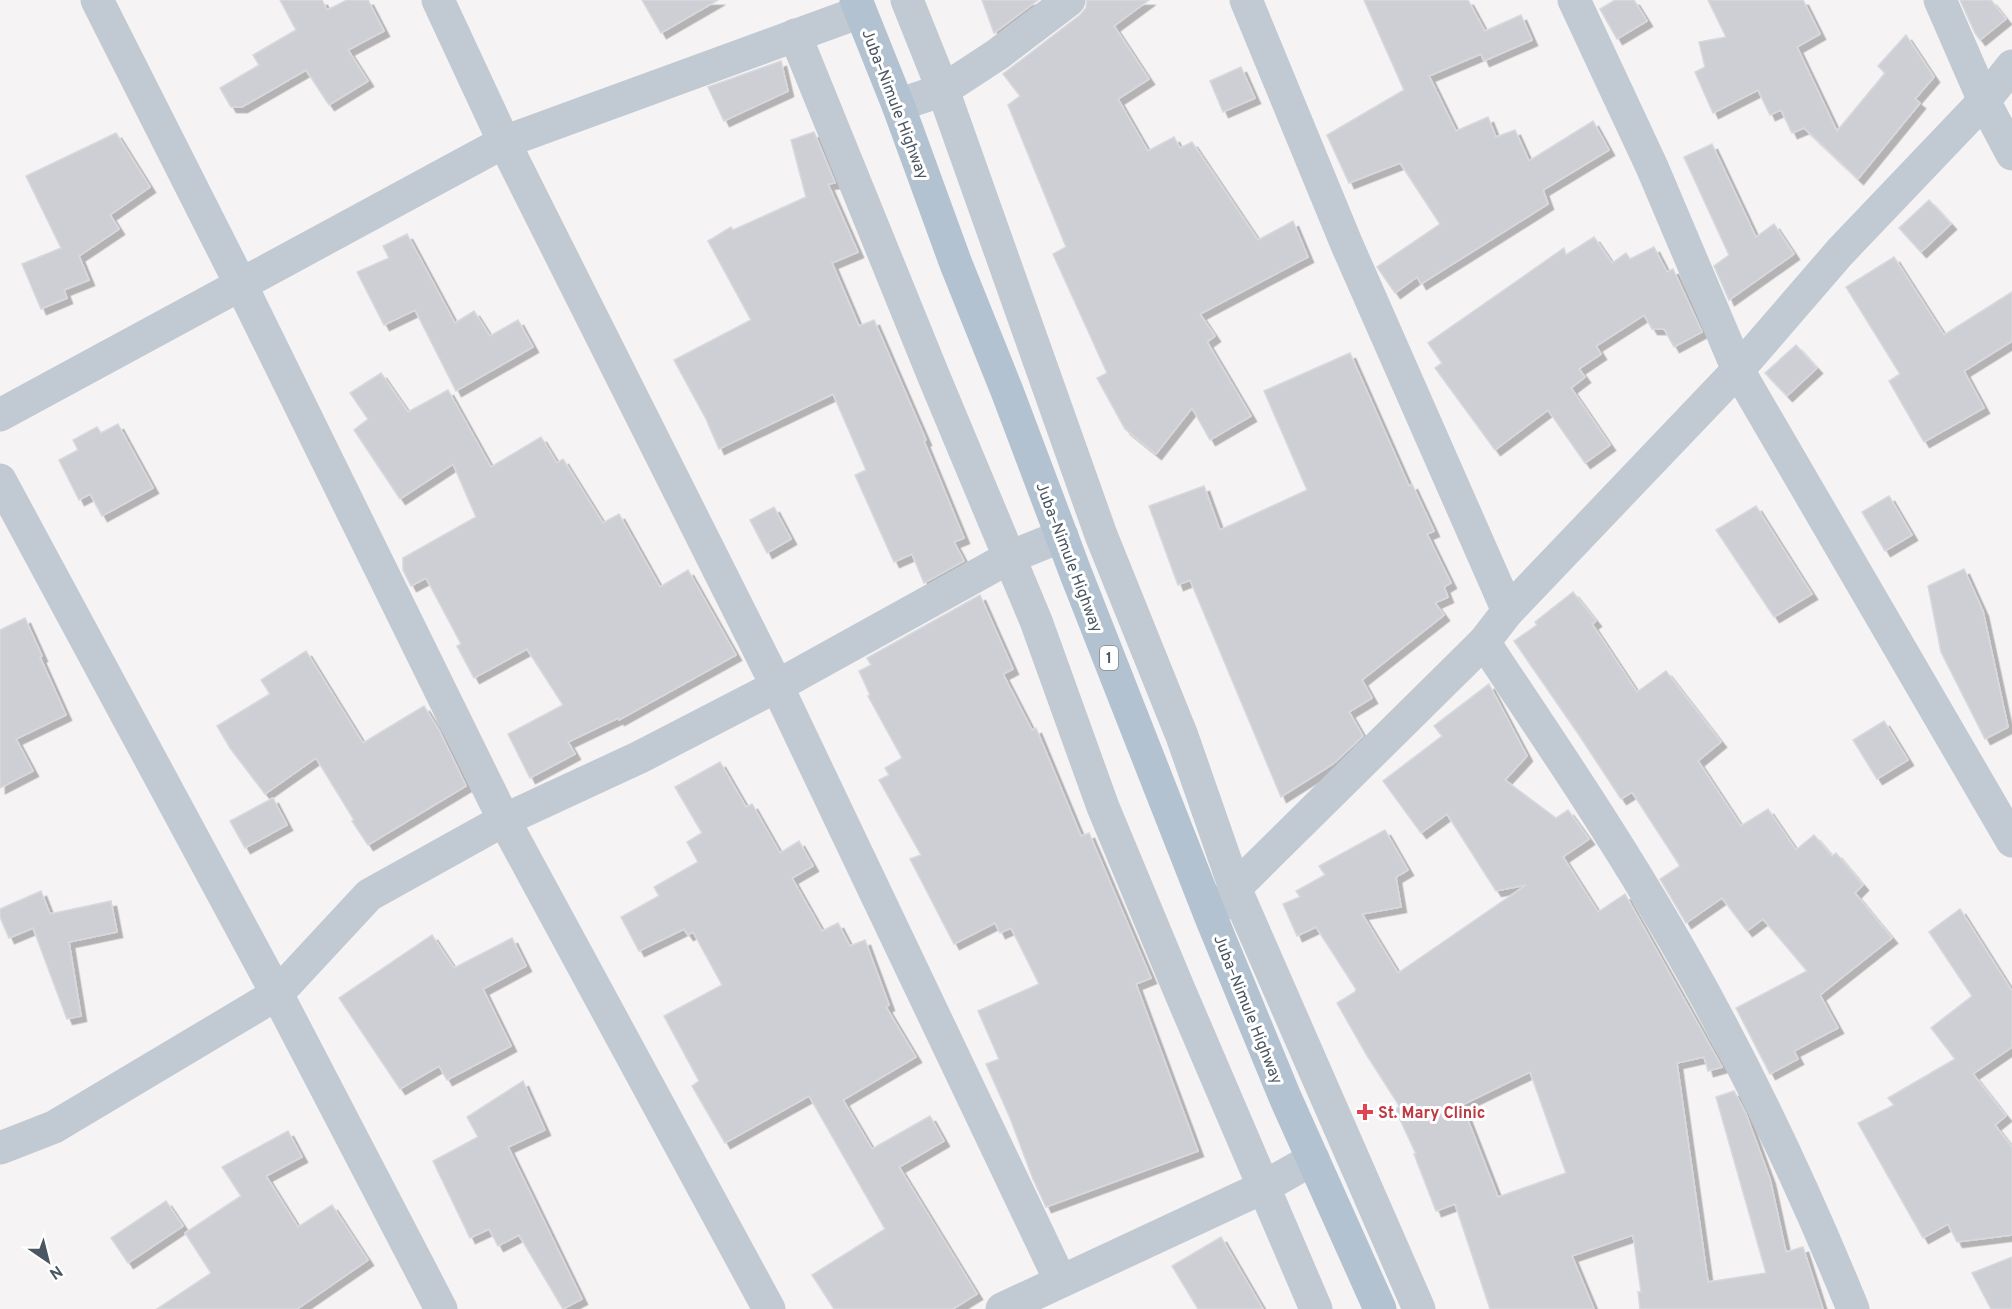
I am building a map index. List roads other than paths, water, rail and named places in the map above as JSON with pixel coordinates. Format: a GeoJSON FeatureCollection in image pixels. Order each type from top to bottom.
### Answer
{"type":"FeatureCollection","features":[{"type":"Feature","properties":{"kind":"main road","name":"Juba–Nimule Highway"},"geometry":{"type":"LineString","coordinates":[[858,6],[1212,920],[1313,1159],[1380,1309]]}},
{"type":"Feature","properties":{"kind":"street"},"geometry":{"type":"LineString","coordinates":[[97,0],[241,285],[504,820],[769,1309]]}},
{"type":"Feature","properties":{"kind":"street"},"geometry":{"type":"LineString","coordinates":[[438,0],[504,142],[777,686],[1060,1281]]}},
{"type":"Feature","properties":{"kind":"street"},"geometry":{"type":"LineString","coordinates":[[907,0],[943,90],[1101,535],[1182,736],[1235,888],[1419,1309]]}},
{"type":"Feature","properties":{"kind":"street"},"geometry":{"type":"LineString","coordinates":[[898,105],[943,90],[998,54],[1069,0]]}},
{"type":"Feature","properties":{"kind":"street"},"geometry":{"type":"LineString","coordinates":[[1246,0],[1347,245],[1508,611]]}},
{"type":"Feature","properties":{"kind":"street"},"geometry":{"type":"LineString","coordinates":[[1574,0],[1652,167],[1738,370],[2012,841]]}},
{"type":"Feature","properties":{"kind":"street"},"geometry":{"type":"LineString","coordinates":[[1940,0],[1984,100],[2012,154]]}},
{"type":"Feature","properties":{"kind":"street"},"geometry":{"type":"LineString","coordinates":[[0,415],[504,142],[795,35],[858,6]]}},
{"type":"Feature","properties":{"kind":"street"},"geometry":{"type":"LineString","coordinates":[[795,35],[1036,621],[1103,807],[1316,1309]]}},
{"type":"Feature","properties":{"kind":"street"},"geometry":{"type":"LineString","coordinates":[[1212,920],[1235,888],[1484,642],[1508,611],[1738,370],[1840,252],[1984,100],[2012,66]]}},
{"type":"Feature","properties":{"kind":"street"},"geometry":{"type":"LineString","coordinates":[[0,480],[277,994],[441,1309]]}},
{"type":"Feature","properties":{"kind":"street"},"geometry":{"type":"LineString","coordinates":[[0,1148],[54,1127],[277,994],[369,895],[504,820],[640,757],[777,686],[1010,557],[1062,536]]}},
{"type":"Feature","properties":{"kind":"street"},"geometry":{"type":"LineString","coordinates":[[1484,642],[1652,902],[1719,1022],[1793,1168],[1853,1309]]}},
{"type":"Feature","properties":{"kind":"street"},"geometry":{"type":"LineString","coordinates":[[1002,1309],[1264,1187],[1313,1159]]}},
{"type":"Feature","properties":{"kind":"place","name":"St. Mary Clinic"},"geometry":{"type":"Point","coordinates":[1365,1112]}}]}
